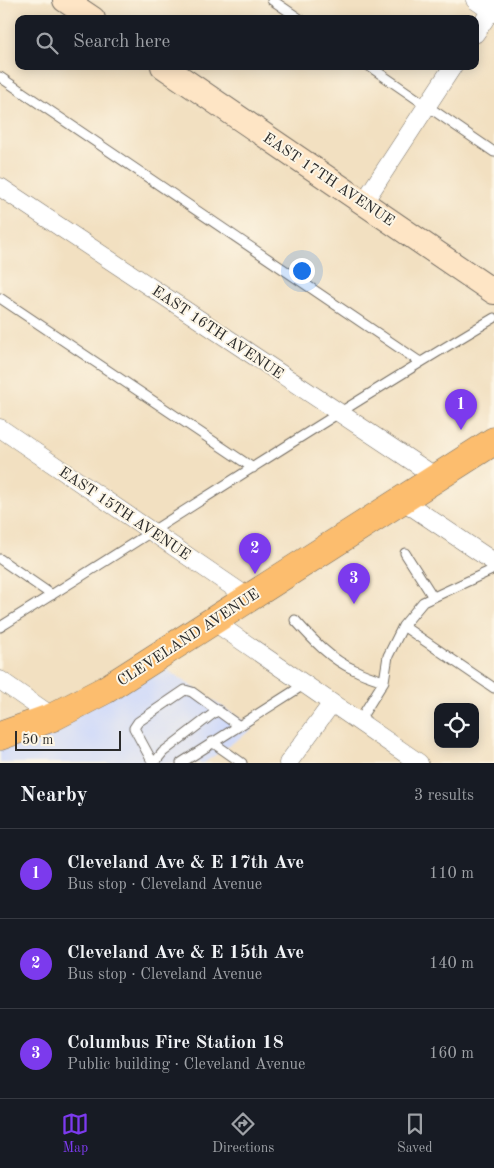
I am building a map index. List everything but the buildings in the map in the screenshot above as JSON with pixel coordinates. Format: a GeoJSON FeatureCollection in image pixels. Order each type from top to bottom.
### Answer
{"type":"FeatureCollection","features":[{"type":"Feature","properties":{"kind":"main road","name":"CLEVELAND AVENUE"},"geometry":{"type":"LineString","coordinates":[[0,736],[53,717],[105,690],[494,441]]}},
{"type":"Feature","properties":{"kind":"street"},"geometry":{"type":"LineString","coordinates":[[65,0],[87,15]]}},
{"type":"Feature","properties":{"kind":"street"},"geometry":{"type":"LineString","coordinates":[[476,0],[493,10],[479,29]]}},
{"type":"Feature","properties":{"kind":"street","name":"EAST 17TH AVENUE"},"geometry":{"type":"LineString","coordinates":[[169,70],[494,292]]}},
{"type":"Feature","properties":{"kind":"street"},"geometry":{"type":"LineString","coordinates":[[364,202],[451,70]]}},
{"type":"Feature","properties":{"kind":"street","name":"EAST 16TH AVENUE"},"geometry":{"type":"LineString","coordinates":[[0,187],[436,478]]}},
{"type":"Feature","properties":{"kind":"street","name":"EAST 15TH AVENUE"},"geometry":{"type":"LineString","coordinates":[[0,428],[249,598]]}},
{"type":"Feature","properties":{"kind":"street"},"geometry":{"type":"LineString","coordinates":[[402,500],[494,562]]}},
{"type":"Feature","properties":{"kind":"street"},"geometry":{"type":"LineString","coordinates":[[213,621],[419,763]]}},
{"type":"Feature","properties":{"kind":"street"},"geometry":{"type":"LineString","coordinates":[[0,680],[53,717]]}},
{"type":"Feature","properties":{"kind":"street"},"geometry":{"type":"LineString","coordinates":[[288,763],[332,703]]}},
{"type":"Feature","properties":{"kind":"lane"},"geometry":{"type":"LineString","coordinates":[[272,0],[294,15]]}},
{"type":"Feature","properties":{"kind":"lane"},"geometry":{"type":"LineString","coordinates":[[375,70],[494,152]]}},
{"type":"Feature","properties":{"kind":"lane"},"geometry":{"type":"LineString","coordinates":[[0,77],[420,362]]}},
{"type":"Feature","properties":{"kind":"lane"},"geometry":{"type":"LineString","coordinates":[[0,298],[253,468]]}},
{"type":"Feature","properties":{"kind":"lane"},"geometry":{"type":"LineString","coordinates":[[0,626],[154,532],[420,362],[494,318]]}},
{"type":"Feature","properties":{"kind":"lane"},"geometry":{"type":"LineString","coordinates":[[405,553],[433,597]]}},
{"type":"Feature","properties":{"kind":"lane"},"geometry":{"type":"LineString","coordinates":[[0,559],[52,595]]}},
{"type":"Feature","properties":{"kind":"lane"},"geometry":{"type":"LineString","coordinates":[[359,721],[384,681],[388,656],[403,626],[423,602],[494,569]]}},
{"type":"Feature","properties":{"kind":"lane"},"geometry":{"type":"LineString","coordinates":[[295,620],[315,642],[341,662],[353,670],[384,681]]}},
{"type":"Feature","properties":{"kind":"lane"},"geometry":{"type":"LineString","coordinates":[[403,626],[494,688]]}},
{"type":"Feature","properties":{"kind":"lane"},"geometry":{"type":"LineString","coordinates":[[181,763],[305,684]]}},
{"type":"Feature","properties":{"kind":"lane"},"geometry":{"type":"LineString","coordinates":[[218,710],[163,752],[153,763],[134,728],[138,722],[185,690],[192,692],[218,710],[239,726]]}},
{"type":"Feature","properties":{"kind":"lane"},"geometry":{"type":"LineString","coordinates":[[212,742],[242,763]]}},
{"type":"Feature","properties":{"kind":"shaded area"},"geometry":{"type":"Polygon","coordinates":[[[147,656],[254,728],[204,763],[0,763],[0,726],[67,701],[147,656]]]}},
{"type":"Feature","properties":{"kind":"place","name":"Cleveland Ave & E 17th Ave"},"geometry":{"type":"Point","coordinates":[461,430]}},
{"type":"Feature","properties":{"kind":"place","name":"Cleveland Ave & E 15th Ave"},"geometry":{"type":"Point","coordinates":[255,574]}},
{"type":"Feature","properties":{"kind":"place","name":"Columbus Fire Station 18"},"geometry":{"type":"Point","coordinates":[354,604]}}]}
